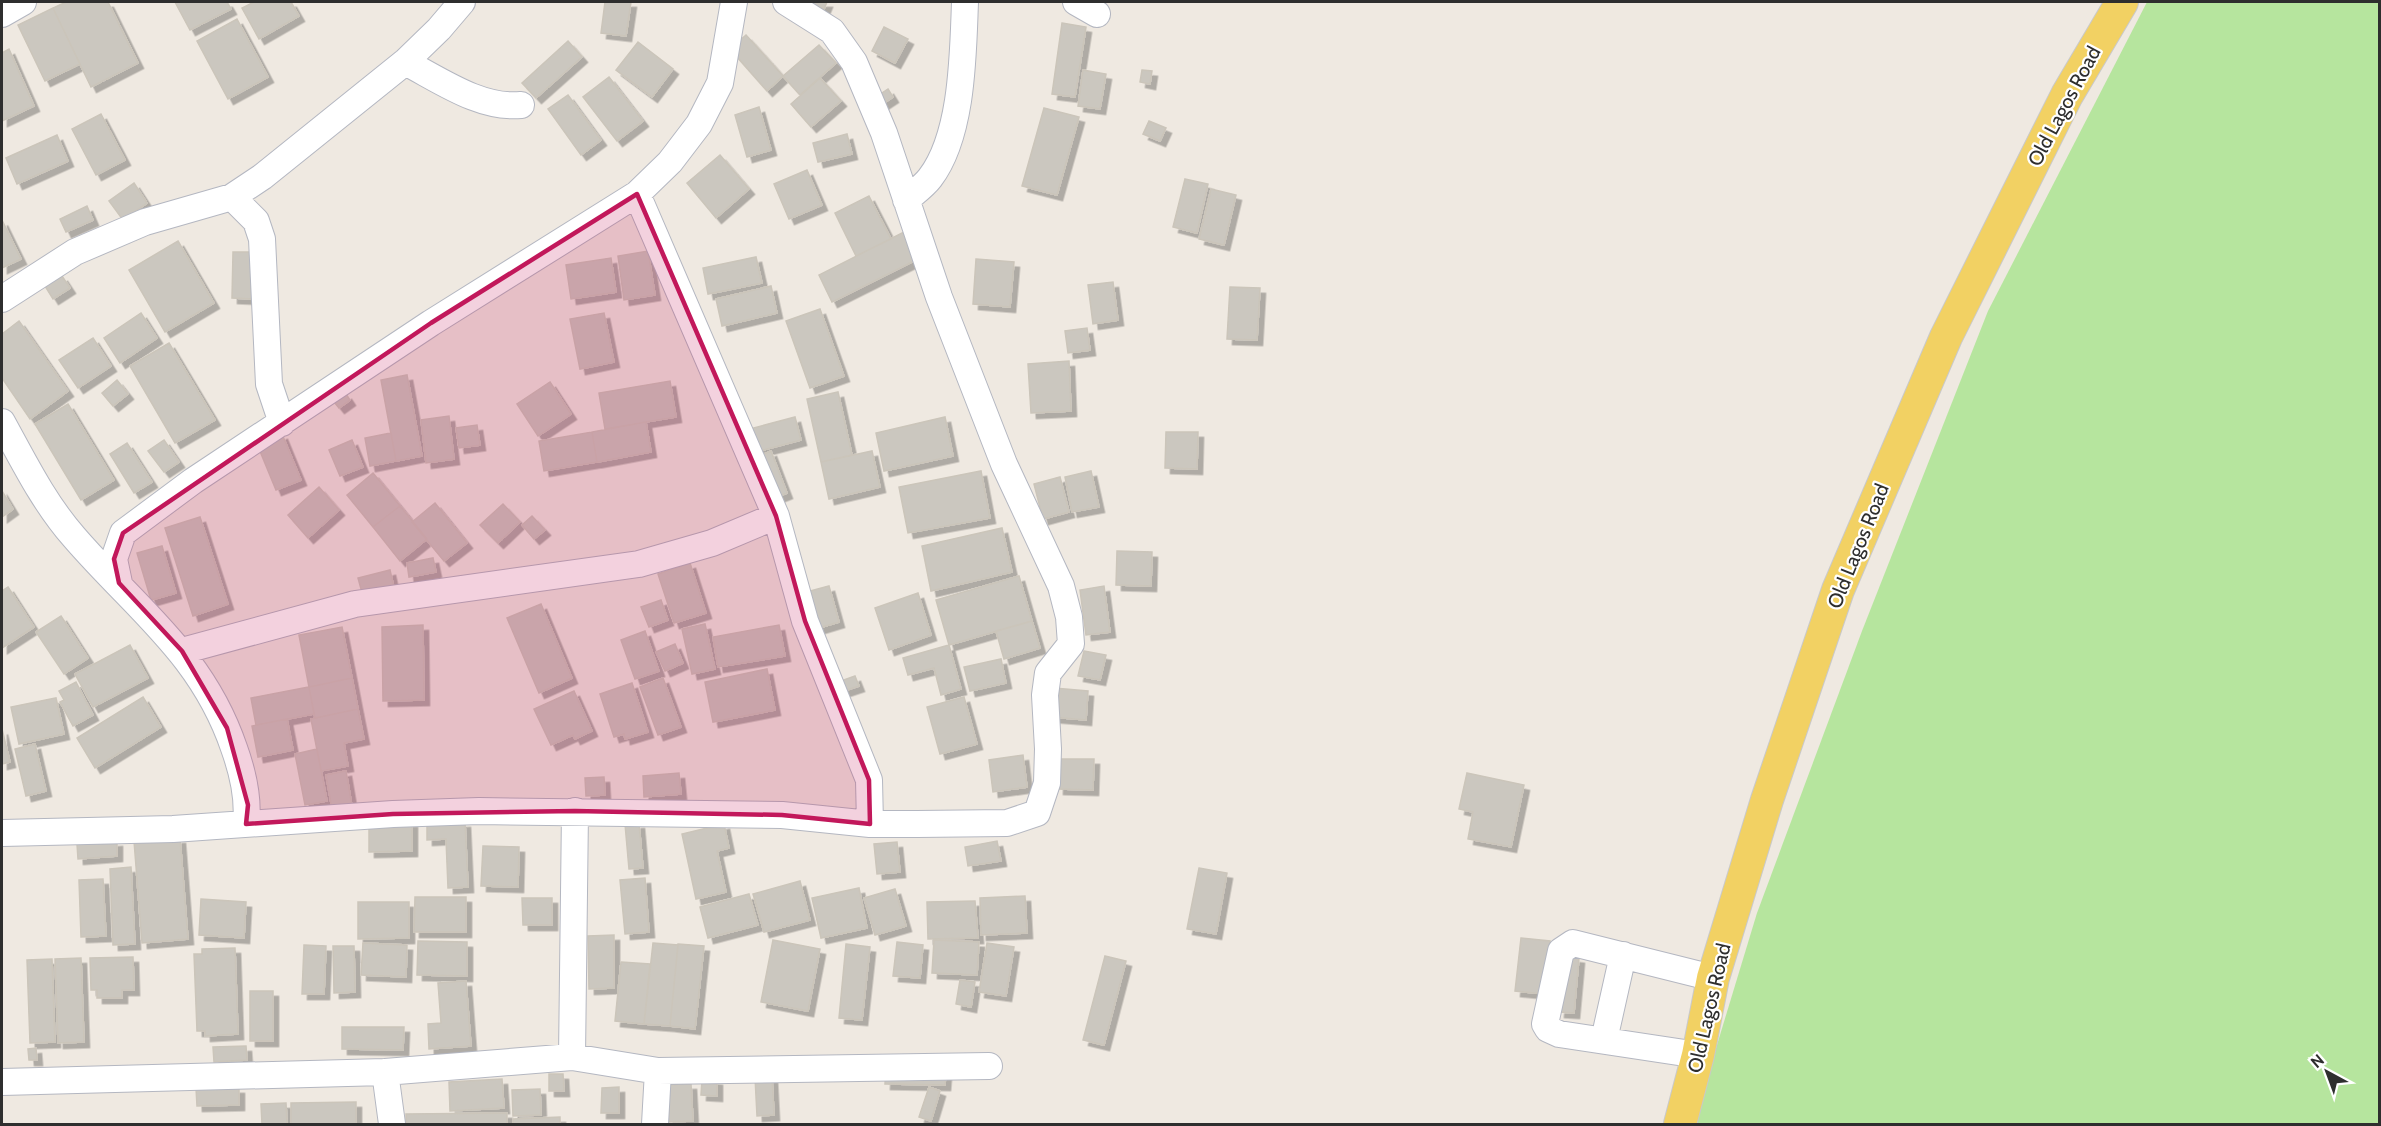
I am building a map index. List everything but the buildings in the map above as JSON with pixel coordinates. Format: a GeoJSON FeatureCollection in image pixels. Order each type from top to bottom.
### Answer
{"type":"FeatureCollection","features":[{"type":"Feature","properties":{"kind":"main road","name":"Old Lagos Road"},"geometry":{"type":"LineString","coordinates":[[1680,1125],[1698,1055],[1713,978],[1789,734],[1838,590],[1946,337],[1990,245],[2067,95],[2122,2]]}},
{"type":"Feature","properties":{"kind":"street"},"geometry":{"type":"LineString","coordinates":[[2,14],[23,2]]}},
{"type":"Feature","properties":{"kind":"street"},"geometry":{"type":"LineString","coordinates":[[2,299],[75,252],[145,222],[231,197],[262,177],[405,62],[439,29],[462,2]]}},
{"type":"Feature","properties":{"kind":"street"},"geometry":{"type":"LineString","coordinates":[[119,583],[114,559],[123,533],[193,481],[431,323],[637,194],[670,162],[699,124],[720,83],[734,2]]}},
{"type":"Feature","properties":{"kind":"street"},"geometry":{"type":"LineString","coordinates":[[2,832],[174,829],[393,814],[575,811],[644,815],[782,815],[870,824],[1007,823],[1037,813],[1047,783],[1045,695],[1048,673],[1071,644],[1069,617],[1061,586],[1004,464],[939,297],[884,133],[854,62],[832,31],[786,2]]}},
{"type":"Feature","properties":{"kind":"street"},"geometry":{"type":"LineString","coordinates":[[906,200],[930,178],[945,152],[962,78],[965,2]]}},
{"type":"Feature","properties":{"kind":"street"},"geometry":{"type":"LineString","coordinates":[[405,62],[462,92],[499,106],[521,105]]}},
{"type":"Feature","properties":{"kind":"street"},"geometry":{"type":"LineString","coordinates":[[637,194],[776,516],[805,621],[869,780],[870,824]]}},
{"type":"Feature","properties":{"kind":"street"},"geometry":{"type":"LineString","coordinates":[[231,197],[256,221],[262,239],[269,384],[282,423]]}},
{"type":"Feature","properties":{"kind":"street"},"geometry":{"type":"LineString","coordinates":[[2,422],[42,495],[74,537],[182,651],[207,687],[228,728],[240,765],[248,805],[246,824]]}},
{"type":"Feature","properties":{"kind":"street"},"geometry":{"type":"LineString","coordinates":[[182,651],[355,604],[639,564],[712,543],[776,516]]}},
{"type":"Feature","properties":{"kind":"street"},"geometry":{"type":"LineString","coordinates":[[572,1057],[575,811]]}},
{"type":"Feature","properties":{"kind":"street"},"geometry":{"type":"LineString","coordinates":[[1698,1055],[1552,1032],[1545,1024],[1561,951],[1566,945],[1579,944],[1713,978]]}},
{"type":"Feature","properties":{"kind":"street"},"geometry":{"type":"LineString","coordinates":[[1604,1040],[1623,955]]}},
{"type":"Feature","properties":{"kind":"street"},"geometry":{"type":"LineString","coordinates":[[2,1082],[385,1072],[572,1057],[658,1071],[988,1066]]}},
{"type":"Feature","properties":{"kind":"street"},"geometry":{"type":"LineString","coordinates":[[655,1125],[658,1071]]}},
{"type":"Feature","properties":{"kind":"street"},"geometry":{"type":"LineString","coordinates":[[385,1072],[392,1125]]}},
{"type":"Feature","properties":{"kind":"highlighted area"},"geometry":{"type":"Polygon","coordinates":[[[637,194],[776,516],[805,621],[869,780],[870,824],[782,815],[575,811],[393,814],[246,824],[248,805],[227,728],[182,651],[119,583],[114,559],[123,533],[431,323],[637,194]]]}},
{"type":"Feature","properties":{"kind":"green space"},"geometry":{"type":"Polygon","coordinates":[[[2147,2],[2379,2],[2379,1124],[1693,1124],[1757,913],[1862,631],[1988,311],[2147,2]]]}}]}
